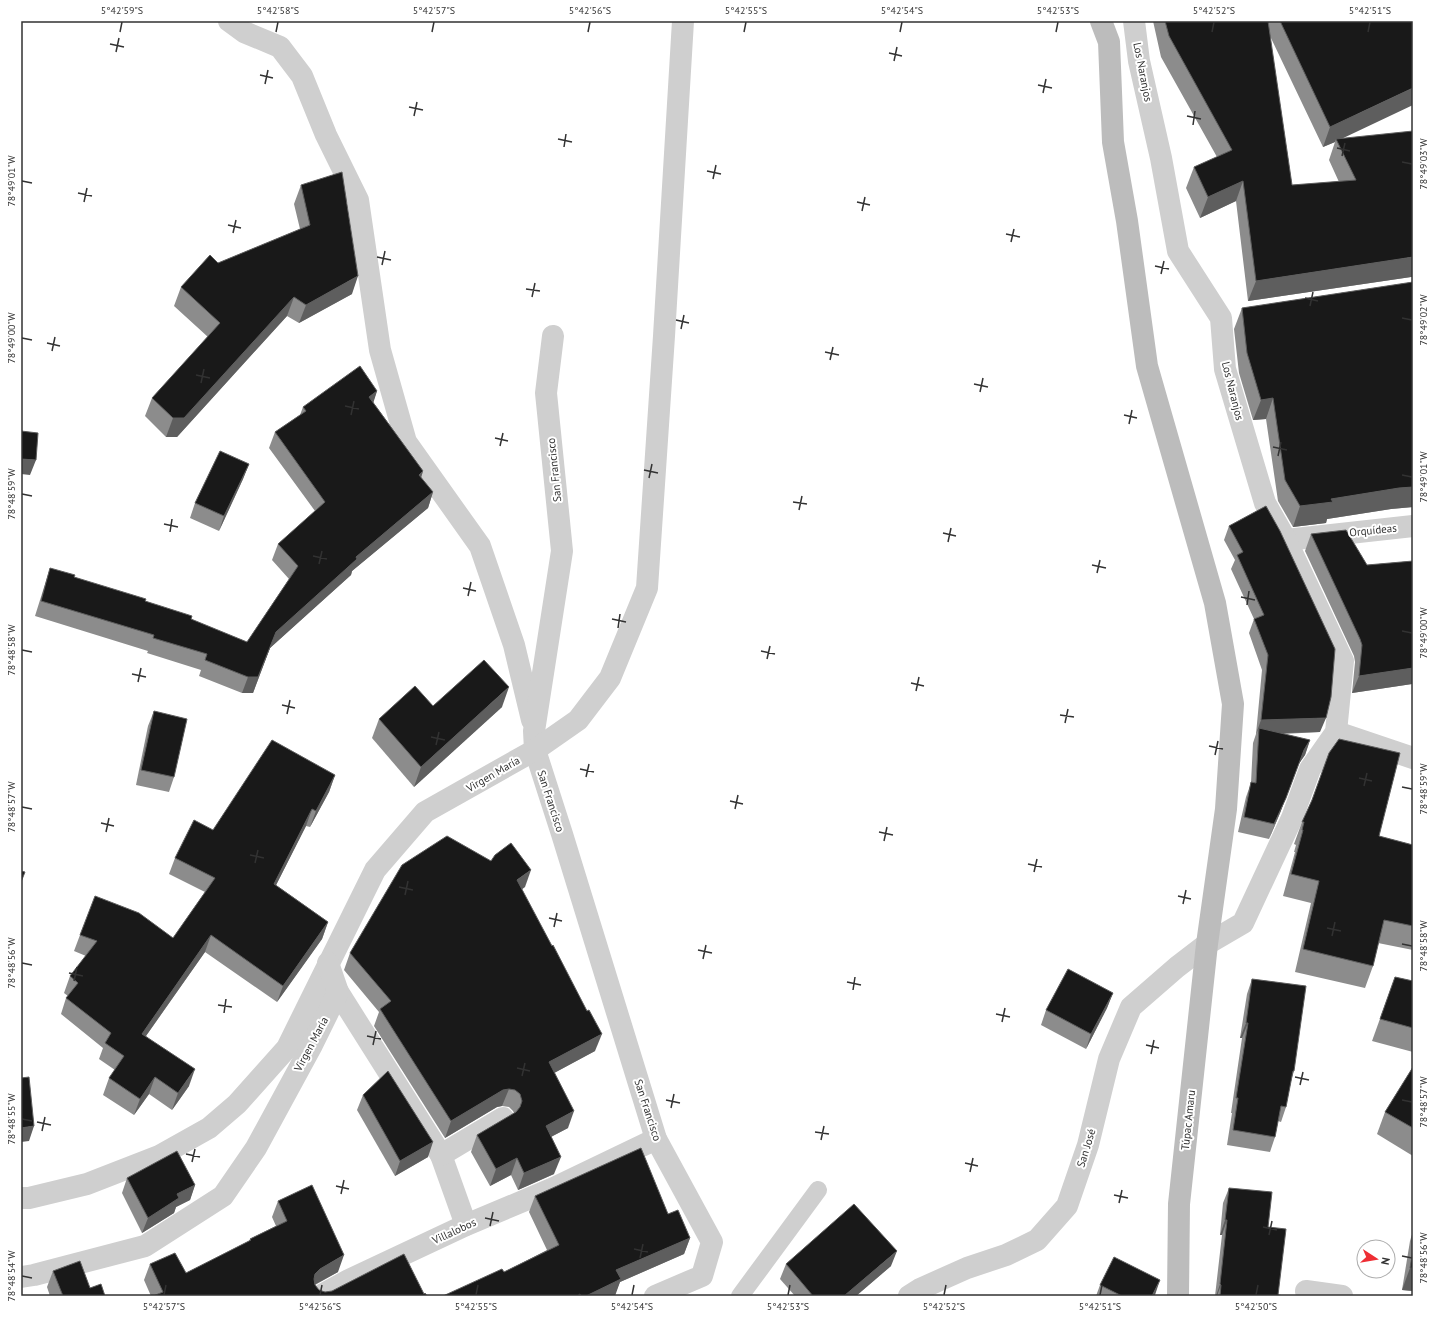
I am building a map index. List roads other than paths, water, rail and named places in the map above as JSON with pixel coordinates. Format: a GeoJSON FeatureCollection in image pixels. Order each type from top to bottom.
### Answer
{"type":"FeatureCollection","features":[{"type":"Feature","properties":{"kind":"street"},"geometry":{"type":"LineString","coordinates":[[229,21],[244,32],[280,47],[302,76],[326,135],[358,200],[380,350],[406,442],[480,546],[514,645],[534,740]]}},
{"type":"Feature","properties":{"kind":"street","name":"Virgen María"},"geometry":{"type":"LineString","coordinates":[[21,1198],[29,1198],[87,1184],[159,1156],[209,1128],[238,1104],[287,1048],[375,870],[425,812],[534,740],[578,720],[610,678],[647,588],[665,328],[683,21]]}},
{"type":"Feature","properties":{"kind":"street","name":"Túpac Amaru"},"geometry":{"type":"LineString","coordinates":[[1101,21],[1109,42],[1113,142],[1127,221],[1147,366],[1215,603],[1232,704],[1226,809],[1207,944],[1179,1204],[1178,1296]]}},
{"type":"Feature","properties":{"kind":"street","name":"Los Naranjos"},"geometry":{"type":"LineString","coordinates":[[1134,21],[1139,61],[1161,158],[1178,251],[1229,317],[1225,369],[1265,503],[1286,540],[1343,661],[1336,732]]}},
{"type":"Feature","properties":{"kind":"street","name":"San Francisco"},"geometry":{"type":"LineString","coordinates":[[553,336],[546,393],[562,551],[534,740],[656,1139],[712,1242],[698,1286]]}},
{"type":"Feature","properties":{"kind":"street","name":"Orquídeas"},"geometry":{"type":"LineString","coordinates":[[1286,540],[1413,526]]}},
{"type":"Feature","properties":{"kind":"street"},"geometry":{"type":"LineString","coordinates":[[1336,732],[1413,758]]}},
{"type":"Feature","properties":{"kind":"street","name":"San José"},"geometry":{"type":"LineString","coordinates":[[909,1296],[920,1289],[967,1268],[1006,1255],[1037,1240],[1067,1206],[1088,1145],[1109,1059],[1131,1007],[1177,967],[1207,944],[1243,923],[1292,818],[1310,769],[1336,732]]}},
{"type":"Feature","properties":{"kind":"street"},"geometry":{"type":"LineString","coordinates":[[328,963],[338,992],[441,1155],[466,1225]]}},
{"type":"Feature","properties":{"kind":"street","name":"Virgen María"},"geometry":{"type":"LineString","coordinates":[[21,1276],[34,1275],[145,1246],[223,1196],[256,1148],[312,1045],[338,992]]}},
{"type":"Feature","properties":{"kind":"street"},"geometry":{"type":"LineString","coordinates":[[441,1155],[503,1118]]}},
{"type":"Feature","properties":{"kind":"street","name":"Villalobos"},"geometry":{"type":"LineString","coordinates":[[320,1296],[349,1280],[466,1225],[554,1188],[656,1139]]}},
{"type":"Feature","properties":{"kind":"street"},"geometry":{"type":"LineString","coordinates":[[655,1296],[698,1286]]}},
{"type":"Feature","properties":{"kind":"street"},"geometry":{"type":"LineString","coordinates":[[1306,1291],[1342,1296]]}},
{"type":"Feature","properties":{"kind":"lane"},"geometry":{"type":"LineString","coordinates":[[740,1296],[818,1190]]}}]}
